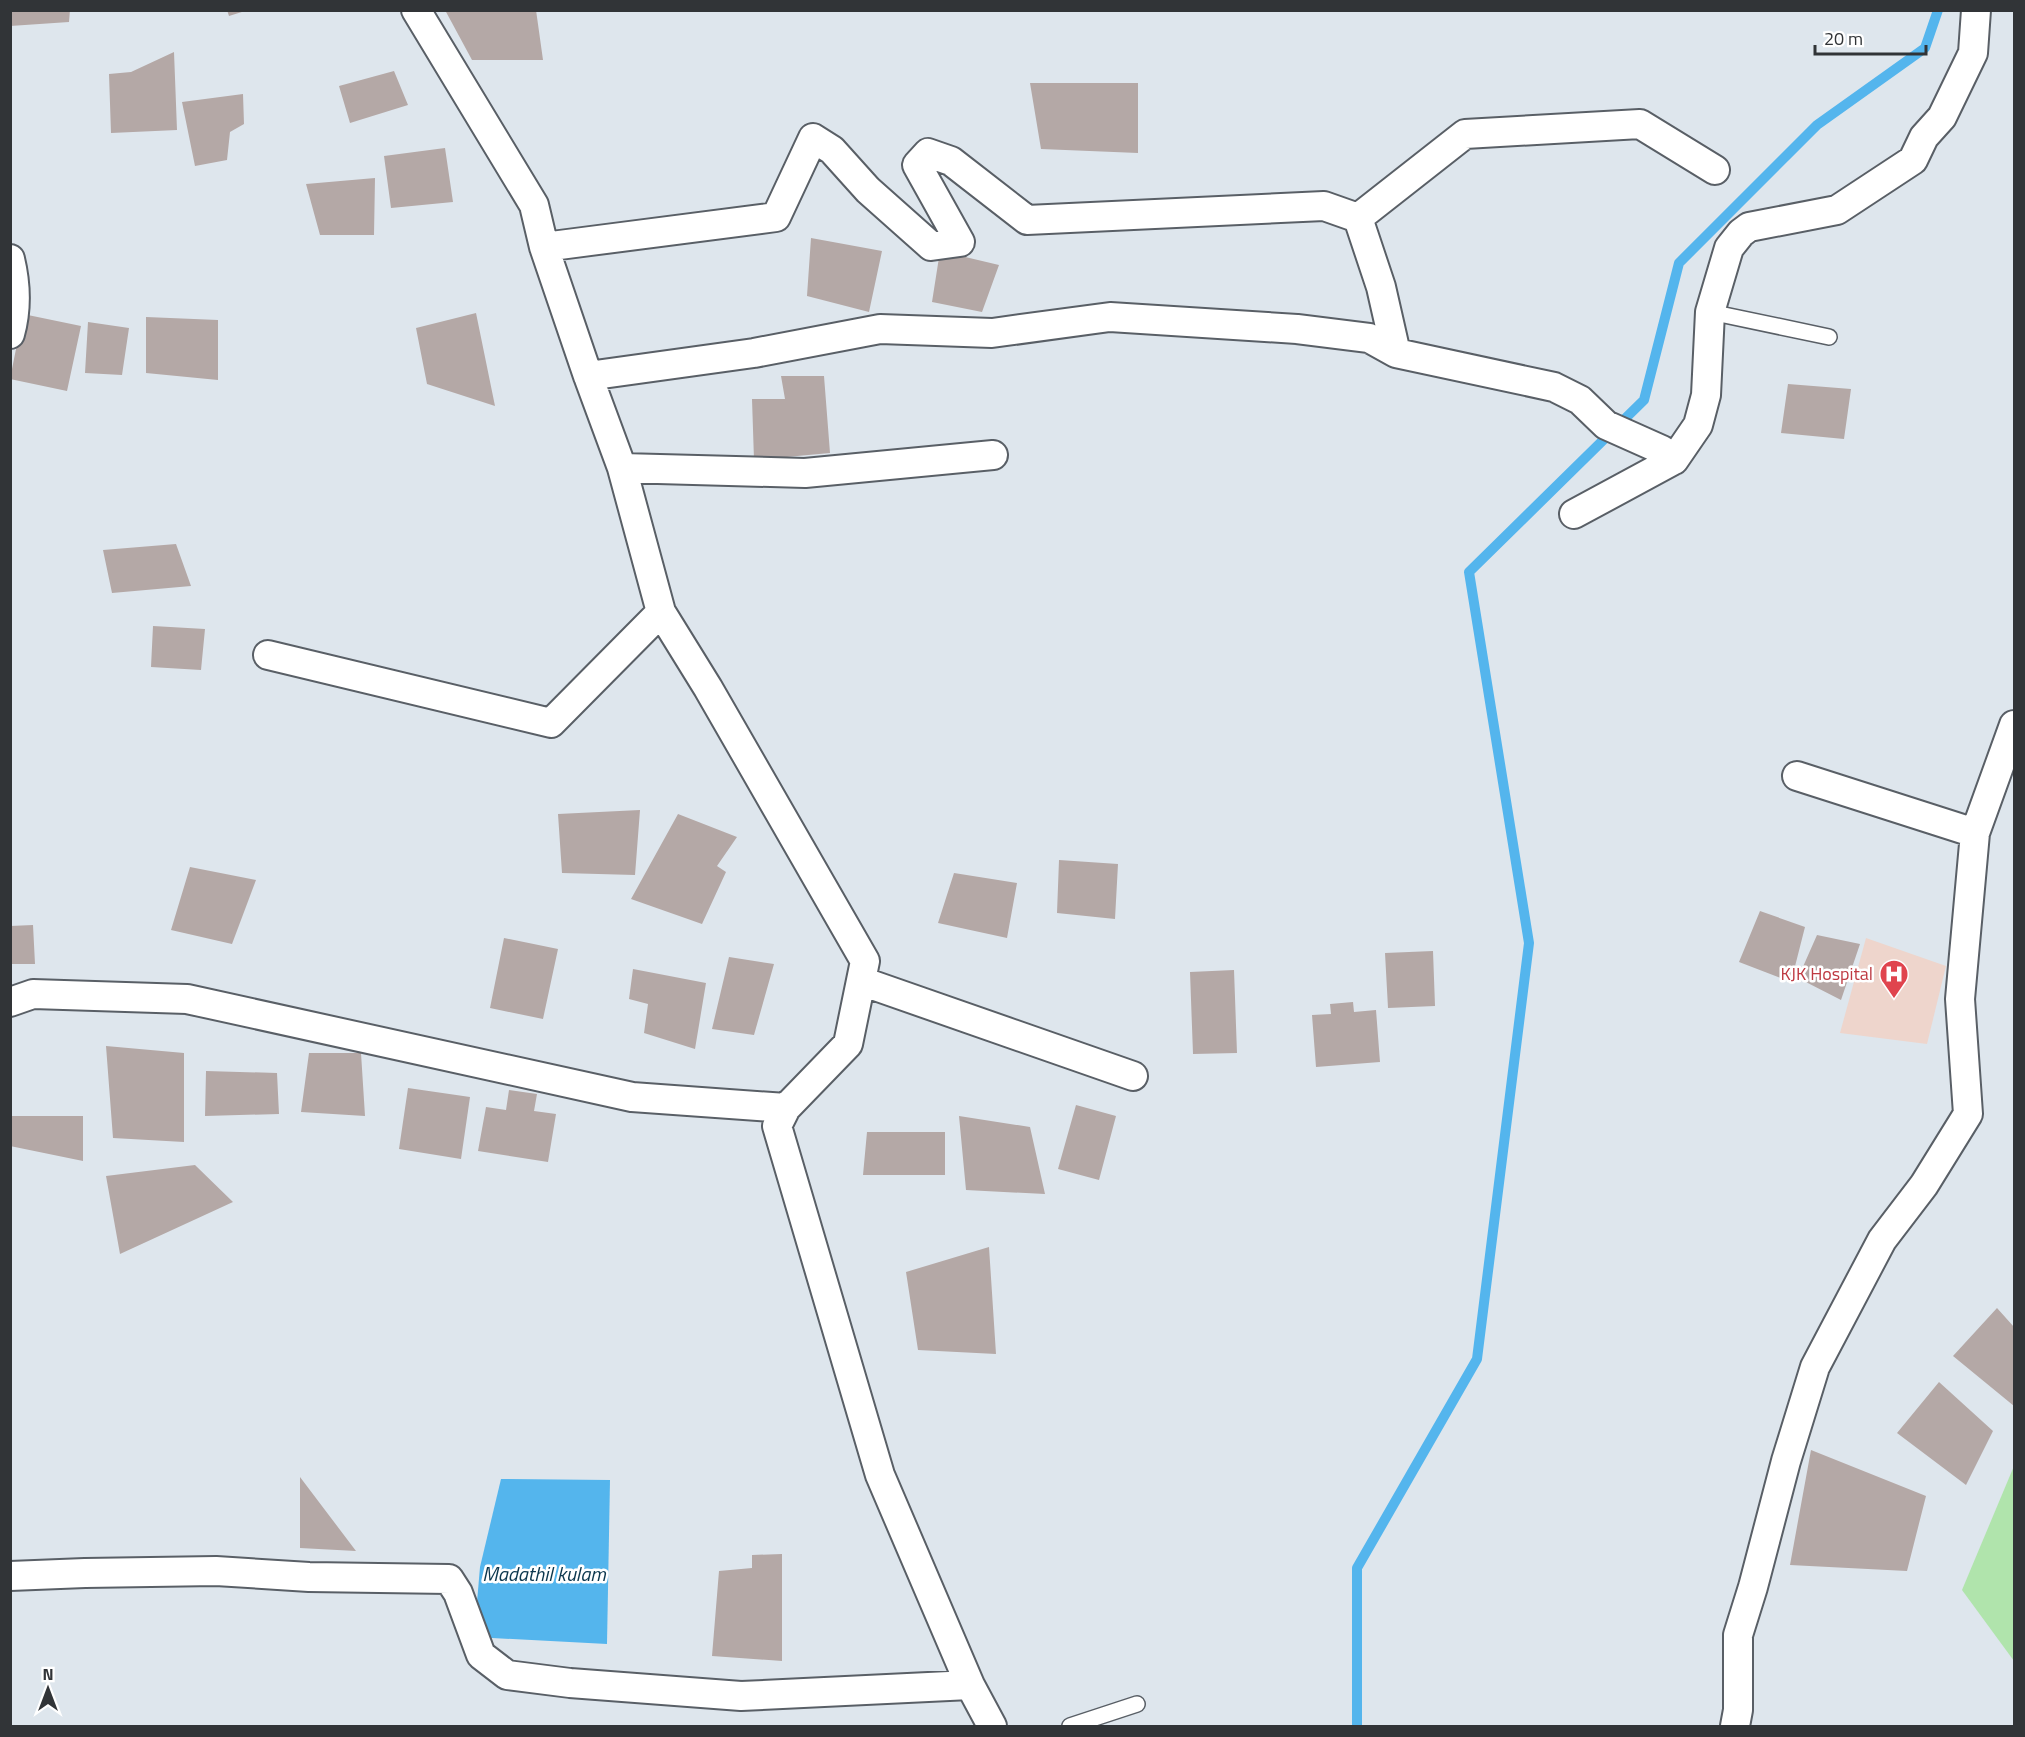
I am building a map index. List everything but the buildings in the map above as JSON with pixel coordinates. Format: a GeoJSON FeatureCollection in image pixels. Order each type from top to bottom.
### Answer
{"type":"FeatureCollection","features":[{"type":"Feature","properties":{"kind":"street"},"geometry":{"type":"LineString","coordinates":[[416,10],[534,205],[544,247],[622,468],[661,612],[708,688],[865,961],[848,1044],[786,1108],[777,1126],[880,1476],[970,1685],[992,1726]]}},
{"type":"Feature","properties":{"kind":"street"},"geometry":{"type":"LineString","coordinates":[[1574,514],[1668,455],[1698,425],[1706,395],[1710,312],[1729,248],[1749,227],[1837,210],[1913,160],[1924,136],[1942,117],[1973,54],[1976,10]]}},
{"type":"Feature","properties":{"kind":"street"},"geometry":{"type":"LineString","coordinates":[[1358,218],[1465,134],[1640,124],[1715,170]]}},
{"type":"Feature","properties":{"kind":"street"},"geometry":{"type":"LineString","coordinates":[[544,247],[776,217],[813,138],[832,150],[868,190],[931,246],[960,242],[916,165],[928,153],[951,161],[1026,220],[1324,206],[1358,218]]}},
{"type":"Feature","properties":{"kind":"street"},"geometry":{"type":"LineString","coordinates":[[1358,218],[1382,287],[1396,353]]}},
{"type":"Feature","properties":{"kind":"street"},"geometry":{"type":"LineString","coordinates":[[10,259],[15,276],[15,316],[10,334]]}},
{"type":"Feature","properties":{"kind":"street"},"geometry":{"type":"LineString","coordinates":[[588,376],[754,353],[880,329],[992,333],[1110,317],[1297,329],[1369,338],[1396,353],[1554,387],[1580,400],[1606,425],[1668,455]]}},
{"type":"Feature","properties":{"kind":"street"},"geometry":{"type":"LineString","coordinates":[[622,468],[805,473],[993,455]]}},
{"type":"Feature","properties":{"kind":"street"},"geometry":{"type":"LineString","coordinates":[[268,655],[551,723],[661,612]]}},
{"type":"Feature","properties":{"kind":"street"},"geometry":{"type":"LineString","coordinates":[[1735,1726],[1738,1710],[1738,1635],[1786,1461],[1815,1367],[1882,1240],[1924,1185],[1968,1114],[1960,999],[1975,832],[2014,725]]}},
{"type":"Feature","properties":{"kind":"street"},"geometry":{"type":"LineString","coordinates":[[1797,776],[1975,832]]}},
{"type":"Feature","properties":{"kind":"street"},"geometry":{"type":"LineString","coordinates":[[861,981],[1133,1076]]}},
{"type":"Feature","properties":{"kind":"street"},"geometry":{"type":"LineString","coordinates":[[10,1002],[33,994],[187,999],[632,1097],[786,1108]]}},
{"type":"Feature","properties":{"kind":"street"},"geometry":{"type":"LineString","coordinates":[[10,1576],[216,1571],[309,1577],[449,1579],[458,1593],[481,1655],[507,1675],[570,1683],[741,1696],[970,1685]]}},
{"type":"Feature","properties":{"kind":"lane"},"geometry":{"type":"LineString","coordinates":[[1710,312],[1829,337]]}},
{"type":"Feature","properties":{"kind":"lane"},"geometry":{"type":"LineString","coordinates":[[1070,1726],[1137,1704]]}},
{"type":"Feature","properties":{"kind":"shaded area","name":"KJK Hospital"},"geometry":{"type":"Polygon","coordinates":[[[1866,938],[1946,966],[1927,1044],[1840,1033],[1866,938]]]}},
{"type":"Feature","properties":{"kind":"green space"},"geometry":{"type":"Polygon","coordinates":[[[2014,1466],[2014,1661],[1962,1590],[2014,1466]]]}},
{"type":"Feature","properties":{"kind":"water","name":"Madathil kulam"},"geometry":{"type":"Polygon","coordinates":[[[501,1479],[610,1480],[607,1644],[474,1637],[480,1567],[501,1479]]]}},
{"type":"Feature","properties":{"kind":"waterway"},"geometry":{"type":"LineString","coordinates":[[1357,1726],[1357,1568],[1477,1359],[1529,943],[1469,572],[1644,400],[1679,263],[1817,125],[1925,48],[1938,10]]}},
{"type":"Feature","properties":{"kind":"place","name":"KJK Hospital"},"geometry":{"type":"Point","coordinates":[1894,1000]}}]}
